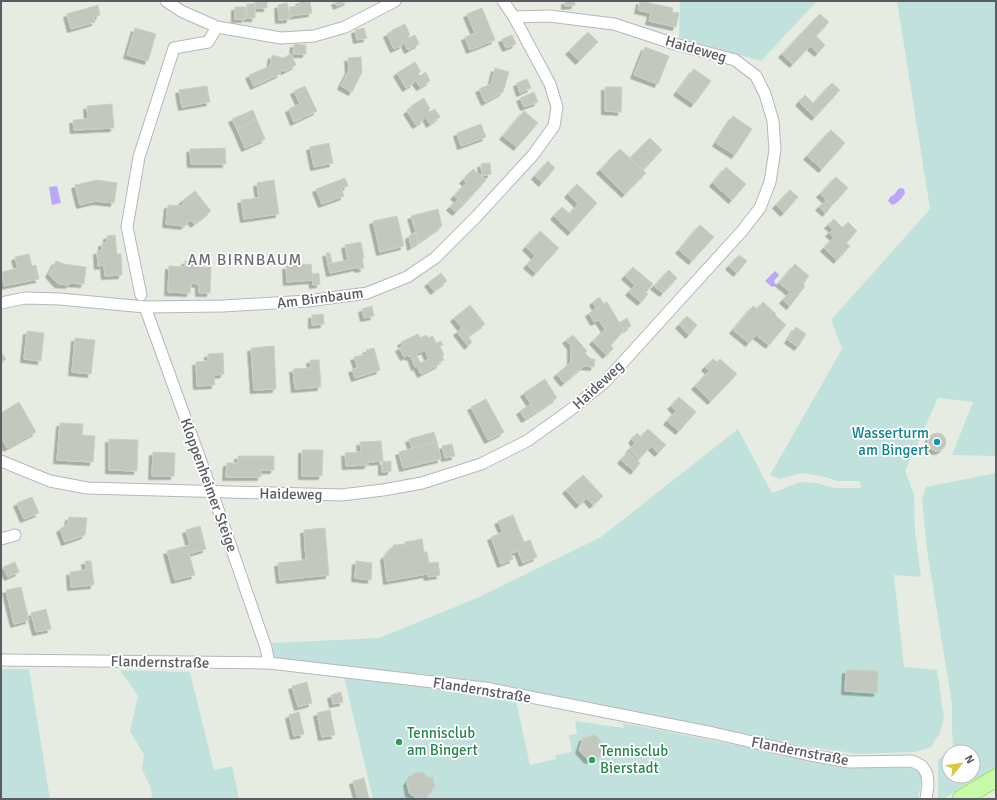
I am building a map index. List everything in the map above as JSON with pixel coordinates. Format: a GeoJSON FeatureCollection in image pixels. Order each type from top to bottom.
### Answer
{"type":"FeatureCollection","features":[{"type":"Feature","properties":{"kind":"main road"},"geometry":{"type":"LineString","coordinates":[[961,799],[996,778]]}},
{"type":"Feature","properties":{"kind":"street"},"geometry":{"type":"LineString","coordinates":[[166,1],[183,6],[217,27],[281,38],[314,36],[345,27],[395,1]]}},
{"type":"Feature","properties":{"kind":"street","name":"Am Birnbaum"},"geometry":{"type":"LineString","coordinates":[[1,303],[25,298],[145,307],[223,306],[308,301],[367,293],[407,277],[435,258],[476,217],[533,155],[554,126],[557,108],[550,84],[514,17],[503,1]]}},
{"type":"Feature","properties":{"kind":"street","name":"Haideweg"},"geometry":{"type":"LineString","coordinates":[[1,462],[50,481],[87,488],[341,495],[383,490],[422,483],[480,464],[527,440],[569,411],[605,382],[742,231],[760,208],[770,182],[775,150],[773,121],[765,94],[756,76],[735,60],[675,44],[614,24],[549,16],[514,17]]}},
{"type":"Feature","properties":{"kind":"street"},"geometry":{"type":"LineString","coordinates":[[141,294],[127,227],[139,157],[174,48],[208,42],[217,27]]}},
{"type":"Feature","properties":{"kind":"street","name":"Kloppenheimer Steige"},"geometry":{"type":"LineString","coordinates":[[145,307],[212,492],[266,648],[269,663]]}},
{"type":"Feature","properties":{"kind":"street"},"geometry":{"type":"LineString","coordinates":[[1,539],[15,535]]}},
{"type":"Feature","properties":{"kind":"street","name":"Flandernstraße"},"geometry":{"type":"LineString","coordinates":[[1,660],[269,663],[485,688],[713,733],[810,755],[849,762],[912,761],[922,766],[927,774],[928,785],[926,799]]}},
{"type":"Feature","properties":{"kind":"shaded area"},"geometry":{"type":"Polygon","coordinates":[[[680,1],[817,1],[761,61],[679,38],[680,1]]]}},
{"type":"Feature","properties":{"kind":"shaded area"},"geometry":{"type":"Polygon","coordinates":[[[897,1],[996,1],[996,456],[952,455],[973,402],[938,398],[905,471],[914,494],[915,530],[921,577],[894,575],[904,667],[937,670],[944,718],[940,733],[931,747],[915,752],[859,754],[754,738],[683,722],[274,659],[272,643],[379,638],[477,598],[601,537],[738,429],[772,493],[800,482],[816,483],[834,488],[861,488],[860,481],[837,481],[821,476],[802,473],[780,479],[770,475],[842,349],[831,320],[930,209],[897,1]]]}},
{"type":"Feature","properties":{"kind":"shaded area"},"geometry":{"type":"Polygon","coordinates":[[[57,186],[61,203],[52,205],[49,187],[57,186]]]}},
{"type":"Feature","properties":{"kind":"shaded area"},"geometry":{"type":"Polygon","coordinates":[[[901,188],[904,189],[905,193],[896,203],[892,205],[888,201],[890,197],[901,188]]]}},
{"type":"Feature","properties":{"kind":"shaded area"},"geometry":{"type":"Polygon","coordinates":[[[775,271],[779,275],[774,281],[776,286],[772,287],[765,281],[775,271]]]}},
{"type":"Feature","properties":{"kind":"shaded area"},"geometry":{"type":"Polygon","coordinates":[[[996,473],[996,769],[981,776],[981,744],[953,744],[952,704],[927,550],[922,499],[926,487],[996,473]]]}},
{"type":"Feature","properties":{"kind":"shaded area"},"geometry":{"type":"Polygon","coordinates":[[[1,669],[29,669],[50,799],[1,799],[1,669]]]}},
{"type":"Feature","properties":{"kind":"shaded area"},"geometry":{"type":"Polygon","coordinates":[[[120,670],[190,672],[214,770],[232,766],[239,799],[152,799],[151,788],[142,769],[144,755],[130,731],[138,696],[120,670]]]}},
{"type":"Feature","properties":{"kind":"shaded area"},"geometry":{"type":"Polygon","coordinates":[[[344,677],[426,686],[516,700],[530,765],[556,759],[556,755],[572,752],[569,735],[577,734],[575,721],[624,728],[623,723],[843,768],[909,768],[919,771],[922,778],[918,799],[373,799],[344,677]]]}},
{"type":"Feature","properties":{"kind":"shaded area"},"geometry":{"type":"Polygon","coordinates":[[[941,757],[941,784],[967,784],[943,799],[938,799],[938,760],[941,757]]]}},
{"type":"Feature","properties":{"kind":"building"},"geometry":{"type":"Polygon","coordinates":[[[255,1],[267,1],[267,8],[255,8],[255,1]]]}},
{"type":"Feature","properties":{"kind":"building"},"geometry":{"type":"Polygon","coordinates":[[[299,1],[310,1],[312,13],[290,16],[289,7],[300,6],[299,1]]]}},
{"type":"Feature","properties":{"kind":"building"},"geometry":{"type":"Polygon","coordinates":[[[335,1],[348,1],[337,6],[335,1]]]}},
{"type":"Feature","properties":{"kind":"building"},"geometry":{"type":"Polygon","coordinates":[[[565,1],[574,1],[575,5],[565,6],[565,1]]]}},
{"type":"Feature","properties":{"kind":"building"},"geometry":{"type":"Polygon","coordinates":[[[640,1],[673,8],[672,12],[679,13],[676,27],[649,21],[651,13],[638,10],[640,1]]]}},
{"type":"Feature","properties":{"kind":"building"},"geometry":{"type":"Polygon","coordinates":[[[287,3],[290,19],[279,20],[278,5],[287,3]]]}},
{"type":"Feature","properties":{"kind":"building"},"geometry":{"type":"Polygon","coordinates":[[[247,4],[255,4],[255,18],[247,18],[247,4]]]}},
{"type":"Feature","properties":{"kind":"building"},"geometry":{"type":"Polygon","coordinates":[[[98,5],[100,15],[94,17],[95,22],[71,29],[67,14],[98,5]]]}},
{"type":"Feature","properties":{"kind":"building"},"geometry":{"type":"Polygon","coordinates":[[[235,7],[245,7],[245,19],[235,19],[235,7]]]}},
{"type":"Feature","properties":{"kind":"building"},"geometry":{"type":"Polygon","coordinates":[[[482,8],[495,40],[470,50],[465,37],[475,33],[467,14],[482,8]]]}},
{"type":"Feature","properties":{"kind":"building"},"geometry":{"type":"Polygon","coordinates":[[[820,14],[829,22],[816,36],[825,45],[818,53],[810,46],[793,64],[782,54],[820,14]]]}},
{"type":"Feature","properties":{"kind":"building"},"geometry":{"type":"Polygon","coordinates":[[[405,24],[410,35],[408,36],[409,38],[415,35],[419,44],[408,50],[404,42],[402,43],[403,45],[394,49],[387,34],[405,24]]]}},
{"type":"Feature","properties":{"kind":"building"},"geometry":{"type":"Polygon","coordinates":[[[135,28],[156,34],[148,61],[127,55],[135,28]]]}},
{"type":"Feature","properties":{"kind":"building"},"geometry":{"type":"Polygon","coordinates":[[[364,28],[367,38],[357,40],[355,30],[364,28]]]}},
{"type":"Feature","properties":{"kind":"building"},"geometry":{"type":"Polygon","coordinates":[[[588,32],[598,42],[579,61],[569,51],[588,32]]]}},
{"type":"Feature","properties":{"kind":"building"},"geometry":{"type":"Polygon","coordinates":[[[512,35],[516,44],[506,48],[502,39],[512,35]]]}},
{"type":"Feature","properties":{"kind":"building"},"geometry":{"type":"Polygon","coordinates":[[[294,44],[306,45],[306,54],[293,54],[294,44]]]}},
{"type":"Feature","properties":{"kind":"building"},"geometry":{"type":"Polygon","coordinates":[[[645,47],[669,56],[658,84],[634,75],[645,47]]]}},
{"type":"Feature","properties":{"kind":"building"},"geometry":{"type":"Polygon","coordinates":[[[291,54],[296,65],[285,71],[281,70],[280,74],[254,86],[249,75],[270,66],[272,55],[283,58],[291,54]]]}},
{"type":"Feature","properties":{"kind":"building"},"geometry":{"type":"Polygon","coordinates":[[[361,57],[362,72],[352,92],[341,86],[349,70],[348,58],[361,57]]]}},
{"type":"Feature","properties":{"kind":"building"},"geometry":{"type":"Polygon","coordinates":[[[415,62],[421,72],[418,73],[420,76],[426,72],[430,81],[420,87],[415,80],[413,81],[414,83],[406,88],[397,73],[415,62]]]}},
{"type":"Feature","properties":{"kind":"building"},"geometry":{"type":"Polygon","coordinates":[[[495,68],[509,72],[503,92],[485,102],[479,89],[491,84],[495,68]]]}},
{"type":"Feature","properties":{"kind":"building"},"geometry":{"type":"Polygon","coordinates":[[[694,69],[711,81],[694,104],[677,92],[694,69]]]}},
{"type":"Feature","properties":{"kind":"building"},"geometry":{"type":"Polygon","coordinates":[[[527,79],[531,88],[520,93],[517,83],[527,79]]]}},
{"type":"Feature","properties":{"kind":"building"},"geometry":{"type":"Polygon","coordinates":[[[832,83],[840,90],[815,117],[807,110],[832,83]]]}},
{"type":"Feature","properties":{"kind":"building"},"geometry":{"type":"Polygon","coordinates":[[[207,86],[210,102],[182,107],[179,90],[207,86]]]}},
{"type":"Feature","properties":{"kind":"building"},"geometry":{"type":"Polygon","coordinates":[[[305,86],[317,111],[294,122],[289,109],[300,104],[294,91],[305,86]]]}},
{"type":"Feature","properties":{"kind":"building"},"geometry":{"type":"Polygon","coordinates":[[[605,87],[622,87],[621,112],[605,111],[605,87]]]}},
{"type":"Feature","properties":{"kind":"building"},"geometry":{"type":"Polygon","coordinates":[[[534,92],[538,102],[524,107],[520,98],[534,92]]]}},
{"type":"Feature","properties":{"kind":"building"},"geometry":{"type":"Polygon","coordinates":[[[805,95],[813,103],[807,110],[799,102],[805,95]]]}},
{"type":"Feature","properties":{"kind":"building"},"geometry":{"type":"Polygon","coordinates":[[[424,98],[430,109],[428,110],[429,112],[435,109],[440,117],[430,124],[425,116],[423,118],[424,120],[416,125],[407,111],[412,107],[411,106],[424,98]]]}},
{"type":"Feature","properties":{"kind":"building"},"geometry":{"type":"Polygon","coordinates":[[[112,104],[114,128],[74,130],[73,120],[88,119],[87,106],[112,104]]]}},
{"type":"Feature","properties":{"kind":"building"},"geometry":{"type":"Polygon","coordinates":[[[253,110],[257,120],[237,129],[232,119],[253,110]]]}},
{"type":"Feature","properties":{"kind":"building"},"geometry":{"type":"Polygon","coordinates":[[[524,111],[538,123],[517,147],[503,136],[524,111]]]}},
{"type":"Feature","properties":{"kind":"building"},"geometry":{"type":"Polygon","coordinates":[[[733,116],[752,129],[735,155],[716,143],[733,116]]]}},
{"type":"Feature","properties":{"kind":"building"},"geometry":{"type":"Polygon","coordinates":[[[257,120],[265,139],[245,148],[237,129],[257,120]]]}},
{"type":"Feature","properties":{"kind":"building"},"geometry":{"type":"Polygon","coordinates":[[[481,124],[486,137],[461,146],[457,133],[481,124]]]}},
{"type":"Feature","properties":{"kind":"building"},"geometry":{"type":"Polygon","coordinates":[[[831,130],[845,143],[822,169],[807,156],[831,130]]]}},
{"type":"Feature","properties":{"kind":"building"},"geometry":{"type":"Polygon","coordinates":[[[650,138],[662,150],[643,170],[630,158],[650,138]]]}},
{"type":"Feature","properties":{"kind":"building"},"geometry":{"type":"Polygon","coordinates":[[[329,143],[333,163],[314,167],[310,147],[329,143]]]}},
{"type":"Feature","properties":{"kind":"building"},"geometry":{"type":"Polygon","coordinates":[[[225,148],[226,164],[191,164],[190,149],[225,148]]]}},
{"type":"Feature","properties":{"kind":"building"},"geometry":{"type":"Polygon","coordinates":[[[620,149],[646,173],[625,194],[600,170],[620,149]]]}},
{"type":"Feature","properties":{"kind":"building"},"geometry":{"type":"Polygon","coordinates":[[[548,161],[555,168],[542,183],[535,176],[548,161]]]}},
{"type":"Feature","properties":{"kind":"building"},"geometry":{"type":"Polygon","coordinates":[[[490,163],[491,174],[482,176],[481,164],[490,163]]]}},
{"type":"Feature","properties":{"kind":"building"},"geometry":{"type":"Polygon","coordinates":[[[726,167],[746,184],[732,200],[713,183],[726,167]]]}},
{"type":"Feature","properties":{"kind":"building"},"geometry":{"type":"Polygon","coordinates":[[[473,169],[486,180],[464,204],[454,196],[466,183],[463,180],[473,169]]]}},
{"type":"Feature","properties":{"kind":"building"},"geometry":{"type":"Polygon","coordinates":[[[836,177],[848,188],[832,205],[820,194],[836,177]]]}},
{"type":"Feature","properties":{"kind":"building"},"geometry":{"type":"Polygon","coordinates":[[[345,178],[348,186],[341,188],[344,196],[322,204],[316,189],[345,178]]]}},
{"type":"Feature","properties":{"kind":"building"},"geometry":{"type":"Polygon","coordinates":[[[97,180],[117,183],[114,203],[96,201],[80,205],[75,185],[97,180]]]}},
{"type":"Feature","properties":{"kind":"building"},"geometry":{"type":"Polygon","coordinates":[[[274,180],[279,214],[244,219],[241,200],[259,198],[257,183],[274,180]]]}},
{"type":"Feature","properties":{"kind":"building"},"geometry":{"type":"Polygon","coordinates":[[[577,184],[597,203],[571,232],[554,216],[562,207],[570,214],[578,204],[568,194],[577,184]]]}},
{"type":"Feature","properties":{"kind":"building"},"geometry":{"type":"Polygon","coordinates":[[[790,190],[798,197],[784,213],[776,205],[790,190]]]}},
{"type":"Feature","properties":{"kind":"building"},"geometry":{"type":"Polygon","coordinates":[[[195,191],[211,211],[194,224],[191,220],[184,226],[166,224],[168,205],[180,206],[184,203],[182,201],[195,191]]]}},
{"type":"Feature","properties":{"kind":"building"},"geometry":{"type":"Polygon","coordinates":[[[458,199],[464,204],[456,212],[450,207],[458,199]]]}},
{"type":"Feature","properties":{"kind":"building"},"geometry":{"type":"Polygon","coordinates":[[[826,200],[832,205],[826,213],[819,207],[826,200]]]}},
{"type":"Feature","properties":{"kind":"building"},"geometry":{"type":"Polygon","coordinates":[[[438,209],[442,226],[419,242],[411,216],[438,209]]]}},
{"type":"Feature","properties":{"kind":"building"},"geometry":{"type":"Polygon","coordinates":[[[397,216],[404,246],[380,252],[373,221],[397,216]]]}},
{"type":"Feature","properties":{"kind":"building"},"geometry":{"type":"Polygon","coordinates":[[[834,219],[843,228],[848,222],[857,231],[846,243],[850,246],[837,260],[824,248],[834,237],[829,233],[833,229],[828,225],[834,219]]]}},
{"type":"Feature","properties":{"kind":"building"},"geometry":{"type":"Polygon","coordinates":[[[700,225],[714,237],[692,261],[679,250],[700,225]]]}},
{"type":"Feature","properties":{"kind":"building"},"geometry":{"type":"Polygon","coordinates":[[[540,231],[559,248],[536,273],[527,265],[535,256],[526,247],[540,231]]]}},
{"type":"Feature","properties":{"kind":"building"},"geometry":{"type":"Polygon","coordinates":[[[416,232],[419,242],[411,247],[409,236],[416,232]]]}},
{"type":"Feature","properties":{"kind":"building"},"geometry":{"type":"Polygon","coordinates":[[[115,235],[117,254],[121,254],[122,275],[105,276],[104,265],[98,266],[97,251],[102,251],[102,243],[107,243],[107,236],[115,235]]]}},
{"type":"Feature","properties":{"kind":"building"},"geometry":{"type":"Polygon","coordinates":[[[361,242],[364,268],[358,269],[358,267],[330,273],[328,264],[348,260],[345,245],[361,242]]]}},
{"type":"Feature","properties":{"kind":"building"},"geometry":{"type":"Polygon","coordinates":[[[326,253],[330,253],[332,263],[328,264],[326,253]]]}},
{"type":"Feature","properties":{"kind":"building"},"geometry":{"type":"Polygon","coordinates":[[[29,254],[32,266],[36,265],[39,279],[4,286],[2,272],[18,268],[15,257],[29,254]]]}},
{"type":"Feature","properties":{"kind":"building"},"geometry":{"type":"Polygon","coordinates":[[[739,255],[747,261],[737,273],[729,266],[739,255]]]}},
{"type":"Feature","properties":{"kind":"building"},"geometry":{"type":"Polygon","coordinates":[[[56,261],[64,264],[86,267],[84,284],[58,284],[49,274],[56,261]]]}},
{"type":"Feature","properties":{"kind":"building"},"geometry":{"type":"Polygon","coordinates":[[[185,261],[202,262],[202,267],[211,267],[210,293],[199,293],[199,284],[191,283],[190,293],[168,292],[169,266],[185,267],[185,261]]]}},
{"type":"Feature","properties":{"kind":"building"},"geometry":{"type":"Polygon","coordinates":[[[311,264],[313,280],[287,282],[286,266],[311,264]]]}},
{"type":"Feature","properties":{"kind":"building"},"geometry":{"type":"Polygon","coordinates":[[[795,264],[809,276],[803,284],[805,286],[790,306],[783,300],[790,292],[779,283],[795,264]]]}},
{"type":"Feature","properties":{"kind":"building"},"geometry":{"type":"Polygon","coordinates":[[[633,267],[653,284],[646,292],[648,294],[641,302],[629,292],[635,285],[625,276],[633,267]]]}},
{"type":"Feature","properties":{"kind":"building"},"geometry":{"type":"Polygon","coordinates":[[[669,270],[677,278],[663,293],[654,286],[669,270]]]}},
{"type":"Feature","properties":{"kind":"building"},"geometry":{"type":"Polygon","coordinates":[[[319,273],[320,284],[313,285],[312,274],[319,273]]]}},
{"type":"Feature","properties":{"kind":"building"},"geometry":{"type":"Polygon","coordinates":[[[441,273],[447,281],[434,291],[428,283],[441,273]]]}},
{"type":"Feature","properties":{"kind":"building"},"geometry":{"type":"Polygon","coordinates":[[[599,297],[604,304],[597,309],[593,302],[599,297]]]}},
{"type":"Feature","properties":{"kind":"building"},"geometry":{"type":"Polygon","coordinates":[[[607,302],[624,330],[611,345],[613,349],[606,355],[593,341],[605,329],[599,320],[594,322],[589,313],[607,302]]]}},
{"type":"Feature","properties":{"kind":"building"},"geometry":{"type":"Polygon","coordinates":[[[763,302],[786,325],[769,345],[756,335],[749,343],[733,330],[753,306],[757,309],[763,302]]]}},
{"type":"Feature","properties":{"kind":"building"},"geometry":{"type":"Polygon","coordinates":[[[470,305],[485,324],[468,336],[454,318],[470,305]]]}},
{"type":"Feature","properties":{"kind":"building"},"geometry":{"type":"Polygon","coordinates":[[[372,306],[374,316],[364,318],[362,309],[372,306]]]}},
{"type":"Feature","properties":{"kind":"building"},"geometry":{"type":"Polygon","coordinates":[[[323,314],[324,324],[312,325],[312,315],[323,314]]]}},
{"type":"Feature","properties":{"kind":"building"},"geometry":{"type":"Polygon","coordinates":[[[687,316],[697,325],[689,335],[679,325],[687,316]]]}},
{"type":"Feature","properties":{"kind":"building"},"geometry":{"type":"Polygon","coordinates":[[[627,318],[631,326],[624,330],[619,323],[627,318]]]}},
{"type":"Feature","properties":{"kind":"building"},"geometry":{"type":"Polygon","coordinates":[[[796,327],[806,334],[798,347],[788,340],[796,327]]]}},
{"type":"Feature","properties":{"kind":"building"},"geometry":{"type":"Polygon","coordinates":[[[462,328],[472,342],[468,346],[457,332],[462,328]]]}},
{"type":"Feature","properties":{"kind":"building"},"geometry":{"type":"Polygon","coordinates":[[[27,331],[44,333],[41,361],[24,359],[27,331]]]}},
{"type":"Feature","properties":{"kind":"building"},"geometry":{"type":"Polygon","coordinates":[[[418,334],[420,338],[426,335],[428,338],[433,336],[436,343],[441,341],[443,345],[440,346],[444,355],[442,356],[444,360],[439,362],[440,364],[421,374],[417,366],[415,367],[411,356],[409,357],[408,355],[404,357],[399,348],[403,346],[401,342],[418,334]],[[425,350],[416,354],[420,363],[429,359],[425,350]]]}},
{"type":"Feature","properties":{"kind":"building"},"geometry":{"type":"Polygon","coordinates":[[[573,335],[587,351],[585,353],[591,359],[595,359],[594,367],[584,366],[564,383],[557,374],[571,362],[571,346],[566,340],[573,335]]]}},
{"type":"Feature","properties":{"kind":"building"},"geometry":{"type":"Polygon","coordinates":[[[75,338],[95,340],[91,374],[72,372],[75,338]]]}},
{"type":"Feature","properties":{"kind":"building"},"geometry":{"type":"Polygon","coordinates":[[[274,346],[276,389],[254,390],[251,348],[274,346]]]}},
{"type":"Feature","properties":{"kind":"building"},"geometry":{"type":"Polygon","coordinates":[[[374,348],[380,370],[355,378],[352,369],[358,368],[354,357],[367,354],[366,350],[374,348]]]}},
{"type":"Feature","properties":{"kind":"building"},"geometry":{"type":"Polygon","coordinates":[[[1,352],[6,359],[1,363],[1,352]]]}},
{"type":"Feature","properties":{"kind":"building"},"geometry":{"type":"Polygon","coordinates":[[[223,353],[224,374],[214,375],[215,385],[197,386],[196,362],[208,361],[208,354],[223,353]]]}},
{"type":"Feature","properties":{"kind":"building"},"geometry":{"type":"Polygon","coordinates":[[[713,359],[717,362],[720,359],[737,374],[711,401],[695,386],[709,371],[705,367],[713,359]]]}},
{"type":"Feature","properties":{"kind":"building"},"geometry":{"type":"Polygon","coordinates":[[[310,360],[319,360],[321,387],[295,389],[293,369],[311,368],[310,360]]]}},
{"type":"Feature","properties":{"kind":"building"},"geometry":{"type":"Polygon","coordinates":[[[545,379],[557,398],[536,412],[524,393],[545,379]]]}},
{"type":"Feature","properties":{"kind":"building"},"geometry":{"type":"Polygon","coordinates":[[[679,397],[696,412],[679,431],[667,421],[676,411],[671,406],[679,397]]]}},
{"type":"Feature","properties":{"kind":"building"},"geometry":{"type":"Polygon","coordinates":[[[486,399],[504,432],[488,440],[471,407],[486,399]]]}},
{"type":"Feature","properties":{"kind":"building"},"geometry":{"type":"Polygon","coordinates":[[[19,402],[36,432],[7,448],[1,437],[1,413],[19,402]]]}},
{"type":"Feature","properties":{"kind":"building"},"geometry":{"type":"Polygon","coordinates":[[[531,404],[536,412],[525,419],[520,411],[531,404]]]}},
{"type":"Feature","properties":{"kind":"building"},"geometry":{"type":"Polygon","coordinates":[[[60,423],[83,424],[82,435],[95,436],[93,462],[57,460],[60,423]]]}},
{"type":"Feature","properties":{"kind":"building"},"geometry":{"type":"Polygon","coordinates":[[[648,429],[666,445],[658,453],[651,446],[639,459],[629,450],[648,429]]]}},
{"type":"Feature","properties":{"kind":"building"},"geometry":{"type":"Polygon","coordinates":[[[434,432],[437,442],[412,448],[409,439],[434,432]]]}},
{"type":"Feature","properties":{"kind":"building"},"geometry":{"type":"Polygon","coordinates":[[[637,433],[641,437],[635,443],[632,440],[637,433]]]}},
{"type":"Feature","properties":{"kind":"building","name":"Wasserturm am Bingert"},"geometry":{"type":"Polygon","coordinates":[[[937,433],[943,436],[946,442],[943,448],[937,451],[931,448],[928,442],[931,436],[937,433]]]}},
{"type":"Feature","properties":{"kind":"building"},"geometry":{"type":"Polygon","coordinates":[[[109,439],[138,440],[137,471],[109,470],[109,439]]]}},
{"type":"Feature","properties":{"kind":"building"},"geometry":{"type":"Polygon","coordinates":[[[381,441],[383,461],[368,462],[368,465],[346,466],[345,453],[361,452],[360,442],[381,441]]]}},
{"type":"Feature","properties":{"kind":"building"},"geometry":{"type":"Polygon","coordinates":[[[437,442],[441,459],[403,468],[399,452],[437,442]]]}},
{"type":"Feature","properties":{"kind":"building"},"geometry":{"type":"Polygon","coordinates":[[[452,444],[455,456],[445,458],[442,446],[452,444]]]}},
{"type":"Feature","properties":{"kind":"building"},"geometry":{"type":"Polygon","coordinates":[[[302,450],[323,450],[322,476],[302,476],[302,450]]]}},
{"type":"Feature","properties":{"kind":"building"},"geometry":{"type":"Polygon","coordinates":[[[153,452],[175,453],[174,476],[152,476],[153,452]]]}},
{"type":"Feature","properties":{"kind":"building"},"geometry":{"type":"Polygon","coordinates":[[[628,452],[640,463],[634,471],[621,460],[628,452]]]}},
{"type":"Feature","properties":{"kind":"building"},"geometry":{"type":"Polygon","coordinates":[[[238,456],[274,456],[274,470],[261,470],[261,477],[226,477],[227,463],[238,463],[238,456]]]}},
{"type":"Feature","properties":{"kind":"building"},"geometry":{"type":"Polygon","coordinates":[[[391,461],[391,471],[382,472],[382,462],[391,461]]]}},
{"type":"Feature","properties":{"kind":"building"},"geometry":{"type":"Polygon","coordinates":[[[583,475],[603,496],[593,505],[587,498],[579,505],[566,490],[583,475]]]}},
{"type":"Feature","properties":{"kind":"building"},"geometry":{"type":"Polygon","coordinates":[[[32,497],[39,513],[24,519],[17,503],[32,497]]]}},
{"type":"Feature","properties":{"kind":"building"},"geometry":{"type":"Polygon","coordinates":[[[513,515],[524,542],[530,540],[537,557],[523,563],[518,551],[511,553],[513,559],[501,564],[491,537],[503,532],[498,521],[513,515]]]}},
{"type":"Feature","properties":{"kind":"building"},"geometry":{"type":"Polygon","coordinates":[[[69,517],[87,518],[85,535],[65,542],[60,529],[68,524],[69,517]]]}},
{"type":"Feature","properties":{"kind":"building"},"geometry":{"type":"Polygon","coordinates":[[[200,526],[206,549],[189,554],[195,575],[175,580],[167,551],[190,545],[186,530],[200,526]]]}},
{"type":"Feature","properties":{"kind":"building"},"geometry":{"type":"Polygon","coordinates":[[[325,528],[329,575],[280,580],[278,563],[306,560],[304,530],[325,528]]]}},
{"type":"Feature","properties":{"kind":"building"},"geometry":{"type":"Polygon","coordinates":[[[422,539],[424,552],[427,552],[429,563],[438,562],[440,575],[428,577],[427,574],[387,581],[384,557],[394,545],[405,544],[405,542],[422,539]]]}},
{"type":"Feature","properties":{"kind":"building"},"geometry":{"type":"Polygon","coordinates":[[[85,561],[91,561],[94,585],[71,587],[70,572],[86,570],[85,561]]]}},
{"type":"Feature","properties":{"kind":"building"},"geometry":{"type":"Polygon","coordinates":[[[356,561],[372,563],[371,580],[355,578],[356,561]]]}},
{"type":"Feature","properties":{"kind":"building"},"geometry":{"type":"Polygon","coordinates":[[[15,562],[19,572],[8,577],[3,567],[15,562]]]}},
{"type":"Feature","properties":{"kind":"building"},"geometry":{"type":"Polygon","coordinates":[[[21,587],[29,620],[14,624],[6,590],[21,587]]]}},
{"type":"Feature","properties":{"kind":"building"},"geometry":{"type":"Polygon","coordinates":[[[46,609],[51,629],[36,632],[31,613],[46,609]]]}},
{"type":"Feature","properties":{"kind":"building"},"geometry":{"type":"Polygon","coordinates":[[[846,670],[878,671],[877,693],[845,691],[846,670]]]}},
{"type":"Feature","properties":{"kind":"building"},"geometry":{"type":"Polygon","coordinates":[[[307,682],[312,703],[298,707],[292,686],[307,682]]]}},
{"type":"Feature","properties":{"kind":"building"},"geometry":{"type":"Polygon","coordinates":[[[341,692],[343,702],[333,704],[331,695],[341,692]]]}},
{"type":"Feature","properties":{"kind":"building"},"geometry":{"type":"Polygon","coordinates":[[[330,710],[335,735],[322,737],[317,713],[330,710]]]}},
{"type":"Feature","properties":{"kind":"building"},"geometry":{"type":"Polygon","coordinates":[[[299,712],[304,734],[294,736],[289,715],[299,712]]]}},
{"type":"Feature","properties":{"kind":"building"},"geometry":{"type":"Polygon","coordinates":[[[595,735],[604,744],[600,757],[588,760],[579,750],[583,738],[595,735]]]}},
{"type":"Feature","properties":{"kind":"building"},"geometry":{"type":"Polygon","coordinates":[[[422,772],[430,778],[433,777],[435,788],[433,788],[427,797],[418,799],[409,793],[407,782],[414,773],[422,772]]]}},
{"type":"Feature","properties":{"kind":"building"},"geometry":{"type":"Polygon","coordinates":[[[364,778],[369,799],[358,799],[353,781],[364,778]]]}},
{"type":"Feature","properties":{"kind":"place","name":"Wasserturm am Bingert"},"geometry":{"type":"Point","coordinates":[937,442]}},
{"type":"Feature","properties":{"kind":"place","name":"Tennisclub am Bingert"},"geometry":{"type":"Point","coordinates":[399,742]}},
{"type":"Feature","properties":{"kind":"place","name":"Tennisclub Bierstadt"},"geometry":{"type":"Point","coordinates":[592,760]}},
{"type":"Feature","properties":{"kind":"district","name":"AM BIRNBAUM"},"geometry":{"type":"Point","coordinates":[245,259]}}]}
